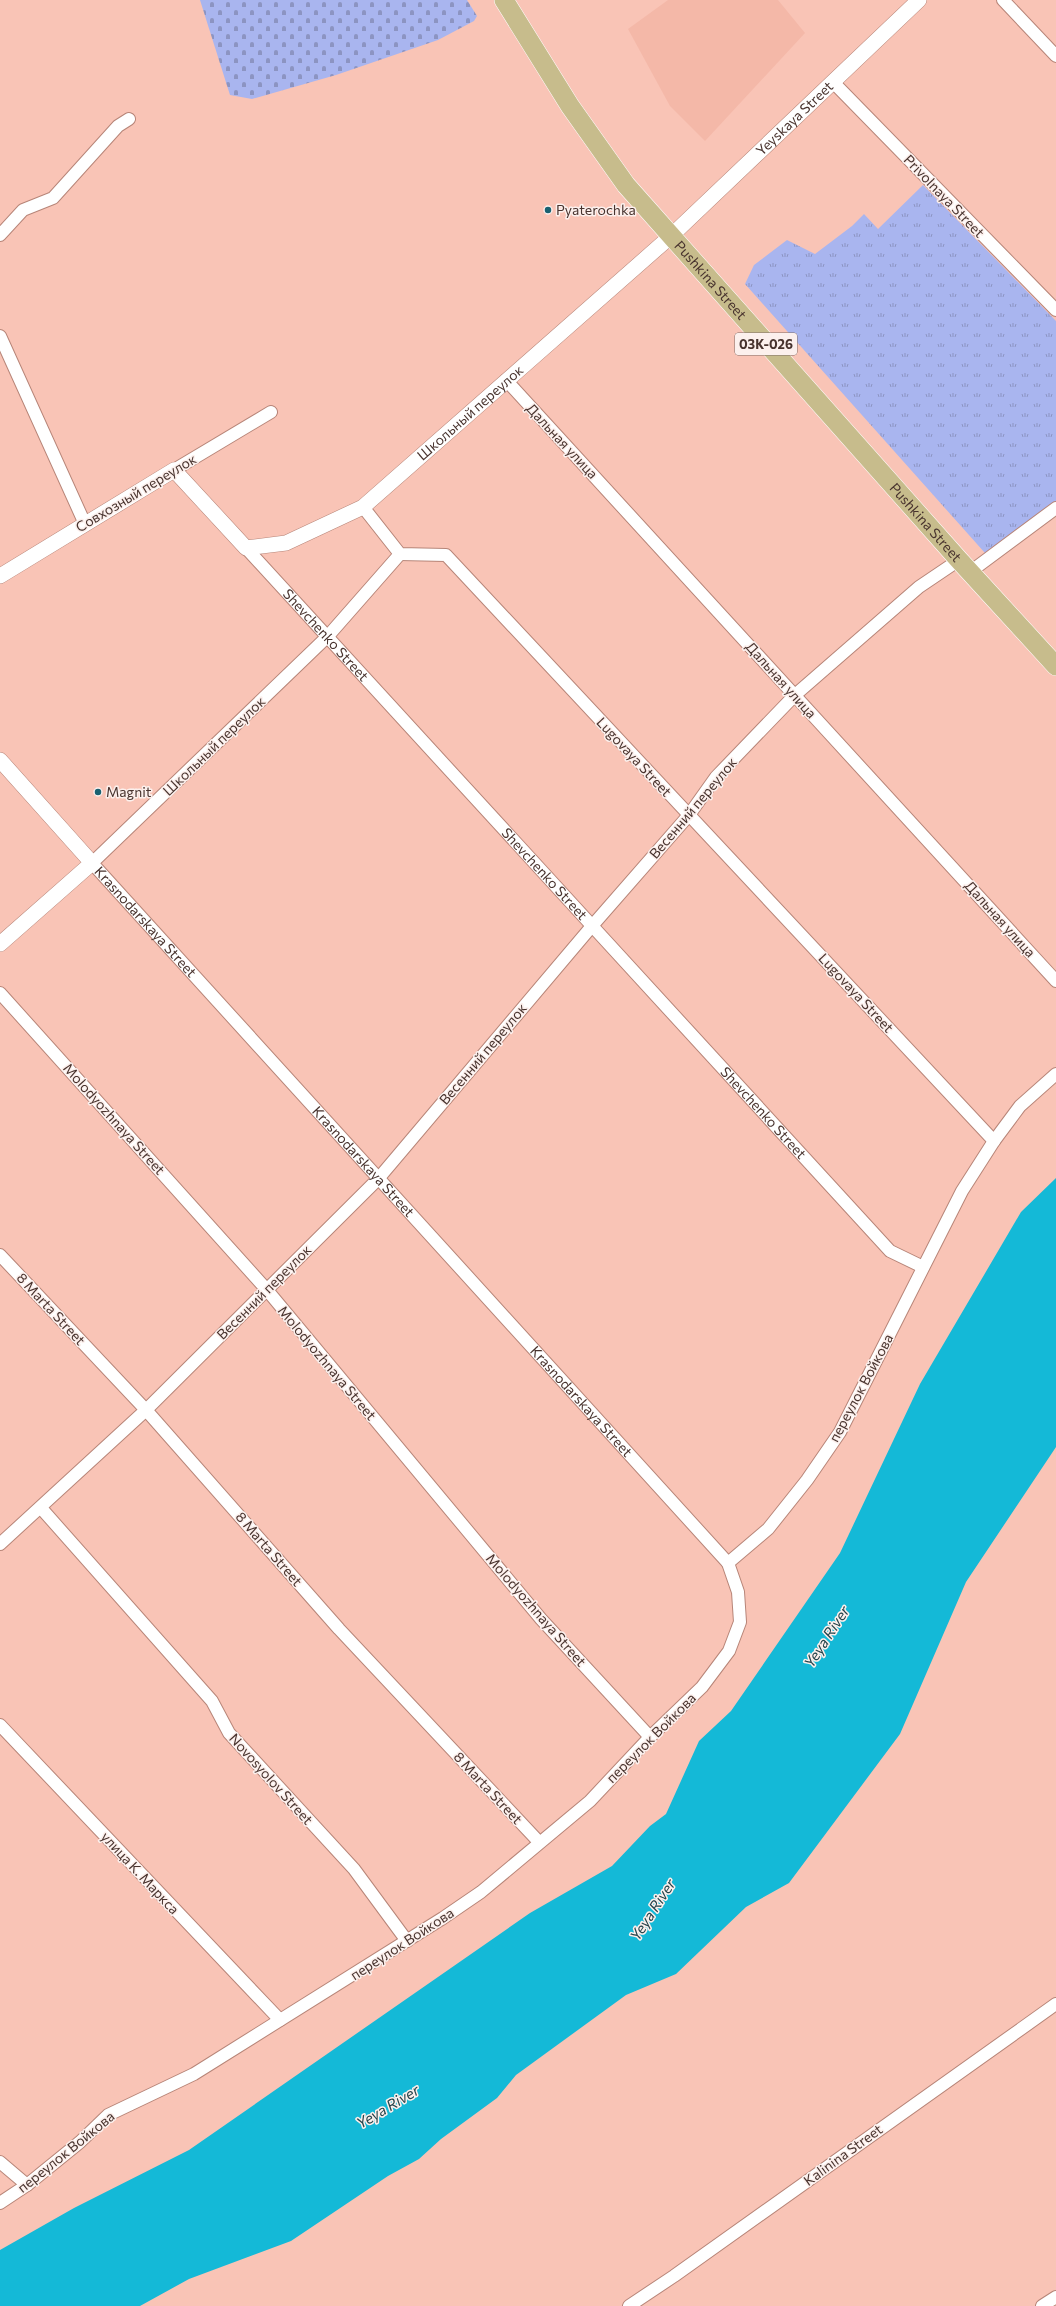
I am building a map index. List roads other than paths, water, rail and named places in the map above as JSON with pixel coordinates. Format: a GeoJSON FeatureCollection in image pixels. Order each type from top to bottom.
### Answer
{"type":"FeatureCollection","features":[{"type":"Feature","properties":{"kind":"main road","name":"Pushkina Street"},"geometry":{"type":"LineString","coordinates":[[504,0],[596,145],[626,185],[1056,666]]}},
{"type":"Feature","properties":{"kind":"street","name":"Yeyskaya Street"},"geometry":{"type":"LineString","coordinates":[[671,236],[919,0]]}},
{"type":"Feature","properties":{"kind":"street"},"geometry":{"type":"LineString","coordinates":[[1003,0],[1056,56]]}},
{"type":"Feature","properties":{"kind":"street","name":"Privolnaya Street"},"geometry":{"type":"LineString","coordinates":[[833,82],[1056,310]]}},
{"type":"Feature","properties":{"kind":"street"},"geometry":{"type":"LineString","coordinates":[[0,235],[23,210],[53,198],[118,126],[129,120]]}},
{"type":"Feature","properties":{"kind":"street","name":"Школьный переулок"},"geometry":{"type":"LineString","coordinates":[[246,548],[286,542],[363,507],[671,236]]}},
{"type":"Feature","properties":{"kind":"street"},"geometry":{"type":"LineString","coordinates":[[0,336],[85,524]]}},
{"type":"Feature","properties":{"kind":"street","name":"Дальная улица"},"geometry":{"type":"LineString","coordinates":[[506,380],[1056,981]]}},
{"type":"Feature","properties":{"kind":"street","name":"Совхозный переулок"},"geometry":{"type":"LineString","coordinates":[[0,576],[272,412]]}},
{"type":"Feature","properties":{"kind":"street","name":"Shevchenko Street"},"geometry":{"type":"LineString","coordinates":[[174,470],[328,636],[890,1251],[923,1267]]}},
{"type":"Feature","properties":{"kind":"street"},"geometry":{"type":"LineString","coordinates":[[363,507],[400,554]]}},
{"type":"Feature","properties":{"kind":"street","name":"Весенний переулок"},"geometry":{"type":"LineString","coordinates":[[0,1544],[41,1508],[146,1410],[378,1179],[592,926],[689,815],[716,777],[795,695],[919,587],[965,566],[1056,508]]}},
{"type":"Feature","properties":{"kind":"street","name":"Школьный переулок"},"geometry":{"type":"LineString","coordinates":[[0,944],[92,863],[328,636],[400,554]]}},
{"type":"Feature","properties":{"kind":"street","name":"Lugovaya Street"},"geometry":{"type":"LineString","coordinates":[[400,554],[446,555],[994,1141]]}},
{"type":"Feature","properties":{"kind":"street","name":"Krasnodarskaya Street"},"geometry":{"type":"LineString","coordinates":[[0,760],[378,1179],[728,1563]]}},
{"type":"Feature","properties":{"kind":"street","name":"Molodyozhnaya Street"},"geometry":{"type":"LineString","coordinates":[[0,993],[267,1290],[541,1619],[650,1737]]}},
{"type":"Feature","properties":{"kind":"street","name":"переулок Войкова"},"geometry":{"type":"LineString","coordinates":[[0,2203],[27,2185],[80,2142],[108,2115],[194,2074],[408,1941],[481,1892],[539,1842],[590,1801],[650,1737],[702,1687],[729,1651],[740,1622],[738,1592],[728,1563],[768,1529],[807,1480],[840,1432],[962,1191],[994,1141],[1020,1106],[1056,1074]]}},
{"type":"Feature","properties":{"kind":"street","name":"8 Marta Street"},"geometry":{"type":"LineString","coordinates":[[0,1255],[146,1410],[339,1629],[539,1842]]}},
{"type":"Feature","properties":{"kind":"street","name":"Novosyolov Street"},"geometry":{"type":"LineString","coordinates":[[41,1508],[212,1701],[229,1733],[354,1869],[408,1941]]}},
{"type":"Feature","properties":{"kind":"street","name":"улица К. Маркса"},"geometry":{"type":"LineString","coordinates":[[0,1725],[280,2020]]}},
{"type":"Feature","properties":{"kind":"street","name":"Kalinina Street"},"geometry":{"type":"LineString","coordinates":[[629,2306],[674,2276],[1056,2004]]}},
{"type":"Feature","properties":{"kind":"street"},"geometry":{"type":"LineString","coordinates":[[0,2162],[27,2185]]}},
{"type":"Feature","properties":{"kind":"street"},"geometry":{"type":"LineString","coordinates":[[1042,2306],[1056,2297]]}},
{"type":"Feature","properties":{"kind":"water","name":"Yeya River"},"geometry":{"type":"Polygon","coordinates":[[[1056,1178],[1056,1447],[966,1582],[900,1734],[789,1883],[746,1907],[676,1974],[626,1995],[516,2075],[497,2098],[441,2139],[419,2159],[388,2176],[291,2241],[189,2279],[140,2306],[0,2306],[0,2250],[74,2208],[189,2150],[530,1913],[612,1866],[650,1826],[666,1814],[699,1741],[731,1711],[840,1553],[920,1384],[1021,1212],[1056,1178]]]}},
{"type":"Feature","properties":{"kind":"place","name":"Pyaterochka"},"geometry":{"type":"Point","coordinates":[548,210]}},
{"type":"Feature","properties":{"kind":"place","name":"Magnit"},"geometry":{"type":"Point","coordinates":[98,792]}}]}
